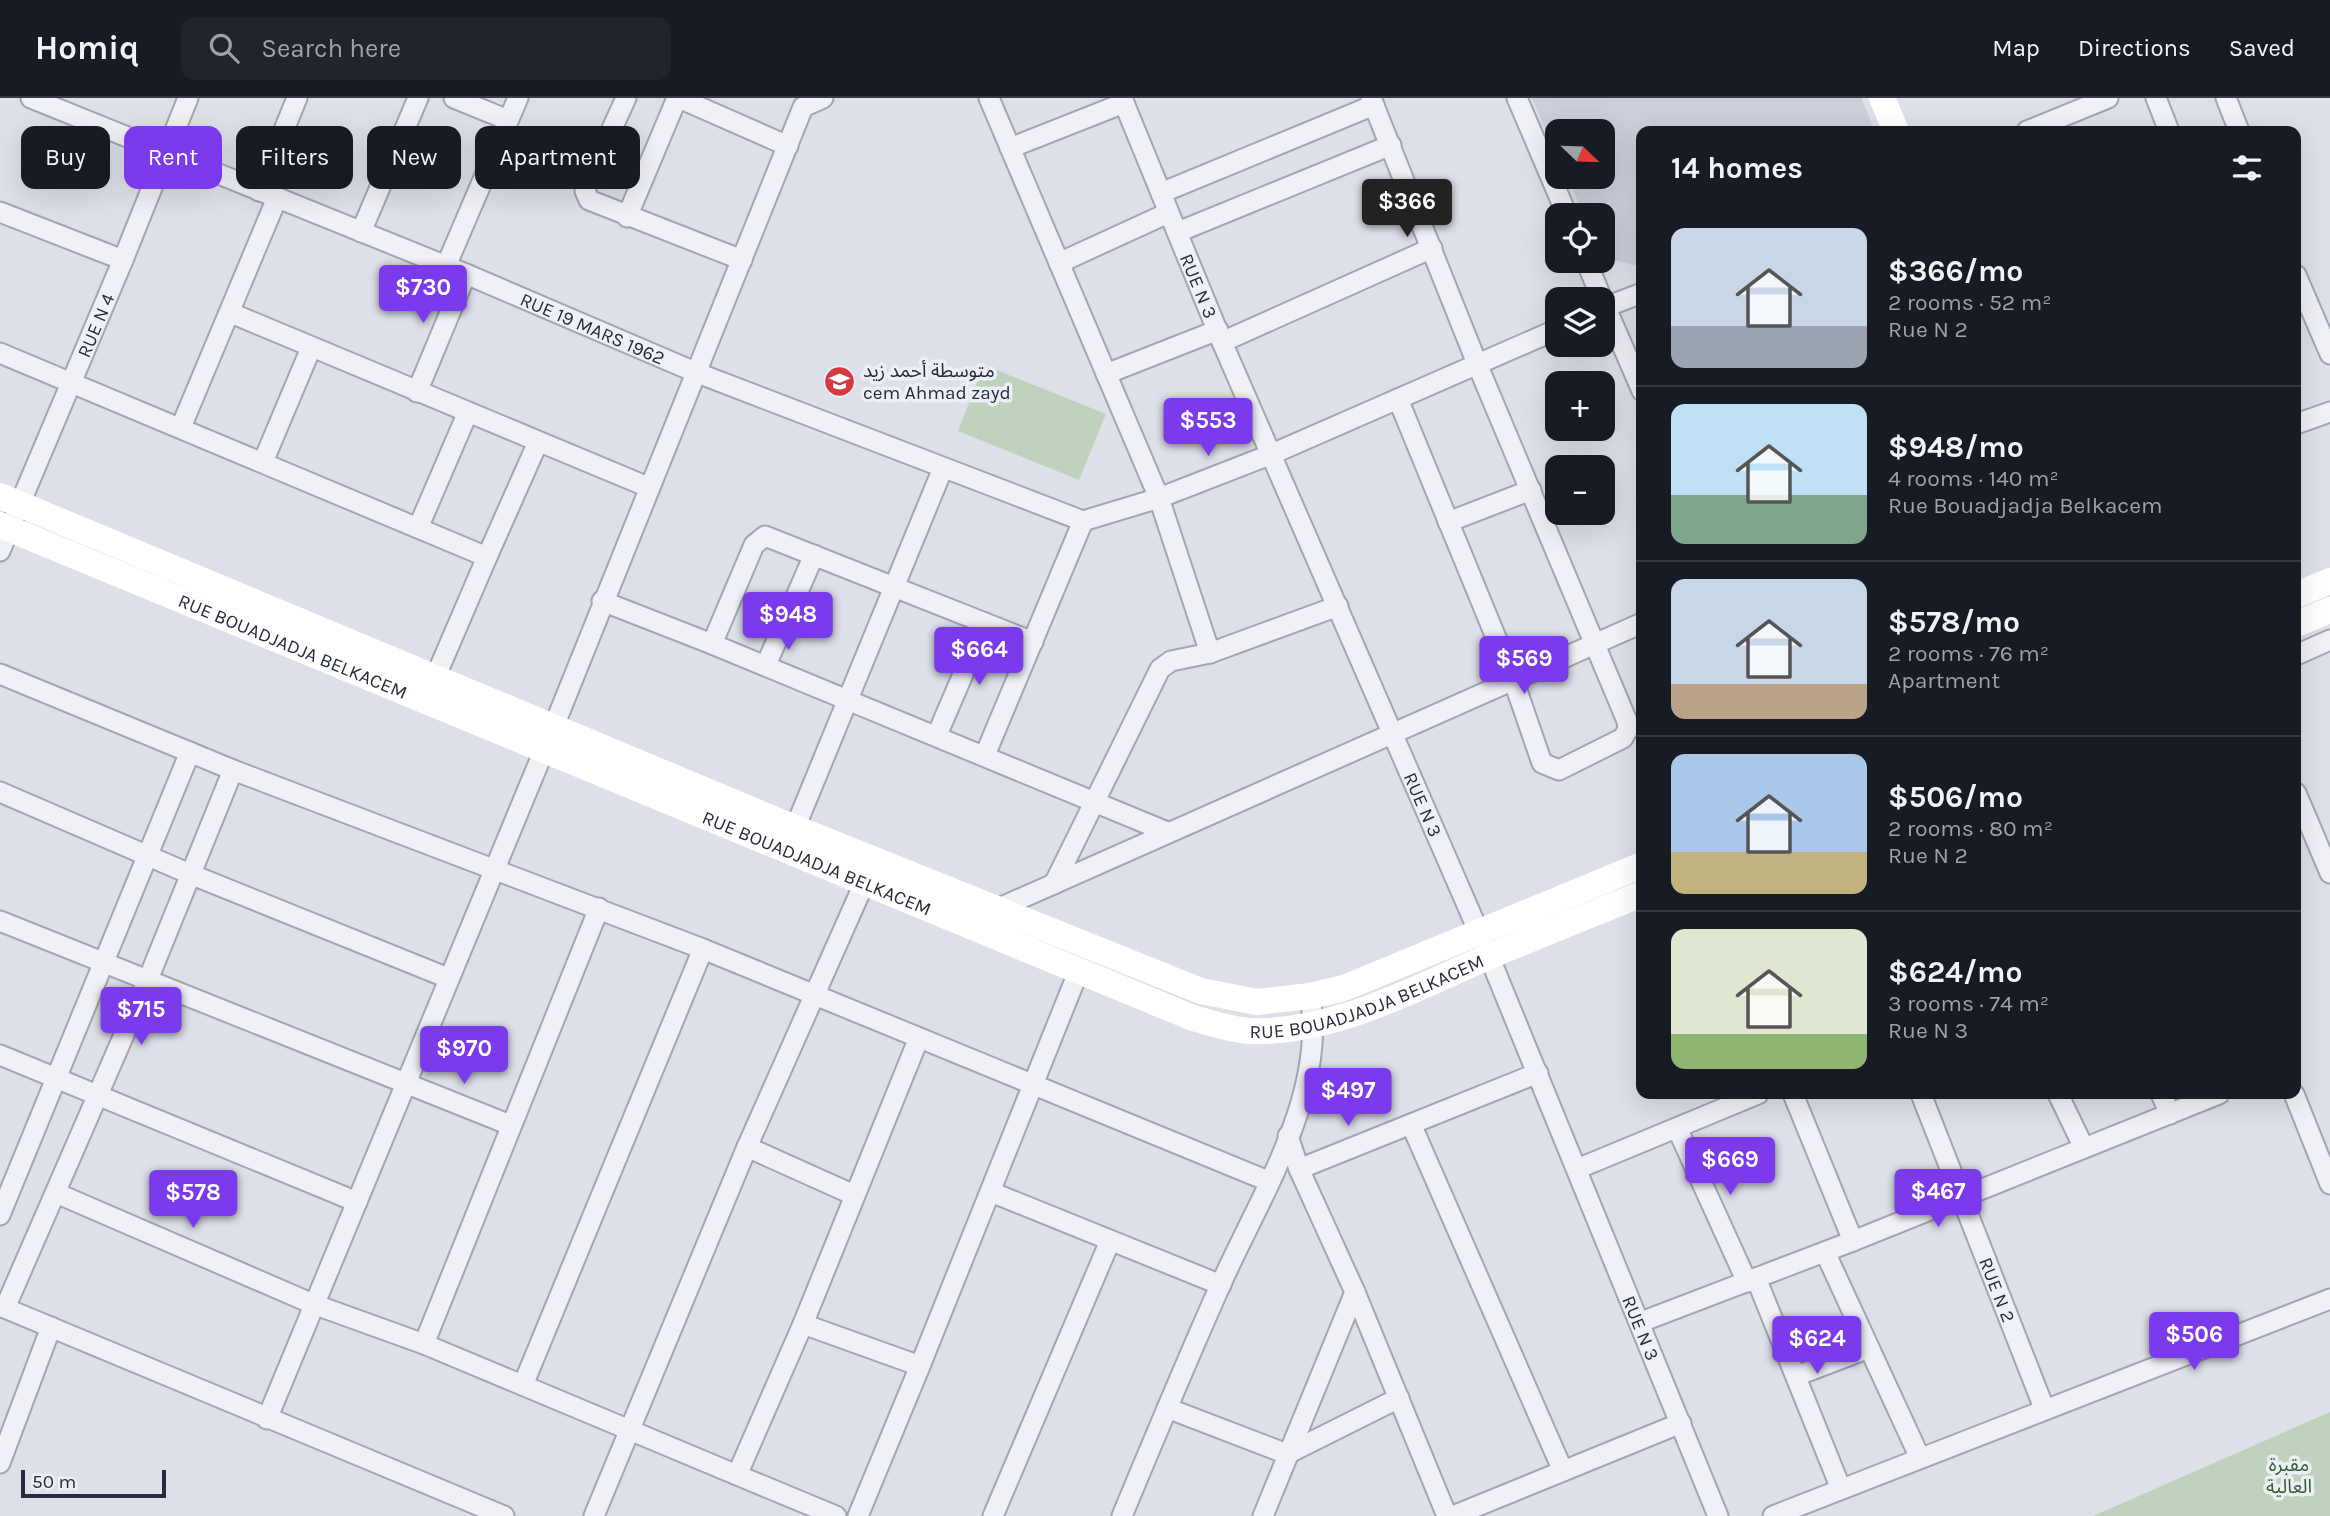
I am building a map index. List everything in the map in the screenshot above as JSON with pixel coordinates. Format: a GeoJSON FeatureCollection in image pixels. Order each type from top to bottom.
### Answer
{"type":"FeatureCollection","features":[{"type":"Feature","properties":{"kind":"street","name":"RUE 19 MARS 1962"},"geometry":{"type":"LineString","coordinates":[[31,98],[124,136]]}},
{"type":"Feature","properties":{"kind":"street","name":"RUE N 4"},"geometry":{"type":"LineString","coordinates":[[176,126],[188,98]]}},
{"type":"Feature","properties":{"kind":"street"},"geometry":{"type":"LineString","coordinates":[[181,427],[231,313],[297,98]]}},
{"type":"Feature","properties":{"kind":"street"},"geometry":{"type":"LineString","coordinates":[[361,232],[418,98]]}},
{"type":"Feature","properties":{"kind":"street"},"geometry":{"type":"LineString","coordinates":[[454,98],[508,120]]}},
{"type":"Feature","properties":{"kind":"street"},"geometry":{"type":"LineString","coordinates":[[446,266],[517,98]]}},
{"type":"Feature","properties":{"kind":"street"},"geometry":{"type":"LineString","coordinates":[[626,98],[586,191],[592,202],[742,260]]}},
{"type":"Feature","properties":{"kind":"street"},"geometry":{"type":"LineString","coordinates":[[627,217],[678,98],[788,146]]}},
{"type":"Feature","properties":{"kind":"street"},"geometry":{"type":"LineString","coordinates":[[267,1419],[549,737],[788,146],[798,103],[823,98]]}},
{"type":"Feature","properties":{"kind":"street"},"geometry":{"type":"LineString","coordinates":[[989,98],[1159,498],[1210,653]]}},
{"type":"Feature","properties":{"kind":"street"},"geometry":{"type":"LineString","coordinates":[[1517,98],[1562,203]]}},
{"type":"Feature","properties":{"kind":"street"},"geometry":{"type":"LineString","coordinates":[[1882,98],[1894,126]]}},
{"type":"Feature","properties":{"kind":"street"},"geometry":{"type":"LineString","coordinates":[[2049,126],[2108,98]]}},
{"type":"Feature","properties":{"kind":"street"},"geometry":{"type":"LineString","coordinates":[[2156,98],[2167,126]]}},
{"type":"Feature","properties":{"kind":"street"},"geometry":{"type":"LineString","coordinates":[[2226,98],[2237,126]]}},
{"type":"Feature","properties":{"kind":"street"},"geometry":{"type":"LineString","coordinates":[[1010,148],[1123,100]]}},
{"type":"Feature","properties":{"kind":"street","name":"RUE N 3"},"geometry":{"type":"LineString","coordinates":[[1123,100],[1220,336],[1538,1073],[1718,1516]]}},
{"type":"Feature","properties":{"kind":"street"},"geometry":{"type":"LineString","coordinates":[[1161,193],[1372,102],[1478,366],[1627,721],[1628,729],[1623,738],[1559,770],[1542,763],[1513,679],[1398,399]]}},
{"type":"Feature","properties":{"kind":"street"},"geometry":{"type":"LineString","coordinates":[[1178,232],[1391,145]]}},
{"type":"Feature","properties":{"kind":"street","name":"RUE 19 MARS 1962"},"geometry":{"type":"LineString","coordinates":[[222,176],[466,274],[695,372],[1083,522]]}},
{"type":"Feature","properties":{"kind":"street","name":"RUE N 4"},"geometry":{"type":"LineString","coordinates":[[3,535],[9,500],[71,382],[151,189]]}},
{"type":"Feature","properties":{"kind":"street"},"geometry":{"type":"LineString","coordinates":[[0,212],[123,260]]}},
{"type":"Feature","properties":{"kind":"street"},"geometry":{"type":"LineString","coordinates":[[1059,263],[1168,213]]}},
{"type":"Feature","properties":{"kind":"street"},"geometry":{"type":"LineString","coordinates":[[1106,374],[1220,336],[1432,247]]}},
{"type":"Feature","properties":{"kind":"street"},"geometry":{"type":"LineString","coordinates":[[417,392],[466,274]]}},
{"type":"Feature","properties":{"kind":"street"},"geometry":{"type":"LineString","coordinates":[[2301,291],[2330,354]]}},
{"type":"Feature","properties":{"kind":"street"},"geometry":{"type":"LineString","coordinates":[[1615,300],[1636,295]]}},
{"type":"Feature","properties":{"kind":"street"},"geometry":{"type":"LineString","coordinates":[[231,313],[648,487]]}},
{"type":"Feature","properties":{"kind":"street"},"geometry":{"type":"LineString","coordinates":[[1615,330],[1636,377]]}},
{"type":"Feature","properties":{"kind":"street"},"geometry":{"type":"LineString","coordinates":[[985,755],[1083,522],[1159,498],[1272,454],[1545,335]]}},
{"type":"Feature","properties":{"kind":"street"},"geometry":{"type":"LineString","coordinates":[[263,462],[311,348]]}},
{"type":"Feature","properties":{"kind":"street"},"geometry":{"type":"LineString","coordinates":[[0,354],[181,427],[487,557]]}},
{"type":"Feature","properties":{"kind":"street"},"geometry":{"type":"LineString","coordinates":[[418,528],[468,412]]}},
{"type":"Feature","properties":{"kind":"street"},"geometry":{"type":"LineString","coordinates":[[2301,422],[2330,412]]}},
{"type":"Feature","properties":{"kind":"street"},"geometry":{"type":"LineString","coordinates":[[435,678],[538,442]]}},
{"type":"Feature","properties":{"kind":"street"},"geometry":{"type":"LineString","coordinates":[[795,828],[943,468]]}},
{"type":"Feature","properties":{"kind":"street"},"geometry":{"type":"LineString","coordinates":[[1448,522],[1531,491]]}},
{"type":"Feature","properties":{"kind":"street","name":"RUE BOUADJADJA BELKACEM"},"geometry":{"type":"LineString","coordinates":[[9,500],[435,678],[549,737],[870,871],[1079,970],[1193,1018],[1223,1027],[1251,1031],[1314,1023],[1371,1007],[1484,945],[1636,868]]}},
{"type":"Feature","properties":{"kind":"street","name":"RUE BOUADJADJA BELKACEM"},"geometry":{"type":"LineString","coordinates":[[3,535],[795,828],[870,871],[997,909],[1201,991],[1228,998],[1257,1002],[1310,996],[1484,945],[1636,896]]}},
{"type":"Feature","properties":{"kind":"street"},"geometry":{"type":"LineString","coordinates":[[712,644],[759,538],[767,536],[1033,642]]}},
{"type":"Feature","properties":{"kind":"street"},"geometry":{"type":"LineString","coordinates":[[766,665],[814,555]]}},
{"type":"Feature","properties":{"kind":"street"},"geometry":{"type":"LineString","coordinates":[[2301,593],[2330,581]]}},
{"type":"Feature","properties":{"kind":"street"},"geometry":{"type":"LineString","coordinates":[[602,601],[766,665],[1167,832]]}},
{"type":"Feature","properties":{"kind":"street"},"geometry":{"type":"LineString","coordinates":[[1054,884],[1160,669],[1171,661],[1210,653],[1338,606]]}},
{"type":"Feature","properties":{"kind":"street"},"geometry":{"type":"LineString","coordinates":[[2301,622],[2330,610]]}},
{"type":"Feature","properties":{"kind":"street"},"geometry":{"type":"LineString","coordinates":[[937,735],[985,623]]}},
{"type":"Feature","properties":{"kind":"street"},"geometry":{"type":"LineString","coordinates":[[997,909],[1636,626]]}},
{"type":"Feature","properties":{"kind":"street"},"geometry":{"type":"LineString","coordinates":[[2301,652],[2330,640]]}},
{"type":"Feature","properties":{"kind":"street"},"geometry":{"type":"LineString","coordinates":[[0,674],[233,769],[703,949],[813,993],[918,1040],[1268,1181]]}},
{"type":"Feature","properties":{"kind":"street"},"geometry":{"type":"LineString","coordinates":[[0,1215],[7,1178],[56,1078],[190,752]]}},
{"type":"Feature","properties":{"kind":"street"},"geometry":{"type":"LineString","coordinates":[[233,769],[147,982],[56,1193],[3,1307],[505,1516]]}},
{"type":"Feature","properties":{"kind":"street"},"geometry":{"type":"LineString","coordinates":[[0,792],[190,874],[448,978]]}},
{"type":"Feature","properties":{"kind":"street"},"geometry":{"type":"LineString","coordinates":[[2301,805],[2330,873]]}},
{"type":"Feature","properties":{"kind":"street"},"geometry":{"type":"LineString","coordinates":[[593,1516],[813,993],[870,871]]}},
{"type":"Feature","properties":{"kind":"street"},"geometry":{"type":"LineString","coordinates":[[424,1343],[599,908]]}},
{"type":"Feature","properties":{"kind":"street"},"geometry":{"type":"LineString","coordinates":[[0,921],[510,1125]]}},
{"type":"Feature","properties":{"kind":"street"},"geometry":{"type":"LineString","coordinates":[[523,1385],[703,949]]}},
{"type":"Feature","properties":{"kind":"street"},"geometry":{"type":"LineString","coordinates":[[858,1516],[992,1192],[1079,970]]}},
{"type":"Feature","properties":{"kind":"street"},"geometry":{"type":"LineString","coordinates":[[1122,1516],[1288,1136],[1310,1073],[1314,1023],[1310,996]]}},
{"type":"Feature","properties":{"kind":"street"},"geometry":{"type":"LineString","coordinates":[[737,1475],[803,1324],[918,1040]]}},
{"type":"Feature","properties":{"kind":"street"},"geometry":{"type":"LineString","coordinates":[[0,1055],[357,1202]]}},
{"type":"Feature","properties":{"kind":"street"},"geometry":{"type":"LineString","coordinates":[[1299,1169],[1538,1073]]}},
{"type":"Feature","properties":{"kind":"street"},"geometry":{"type":"LineString","coordinates":[[1577,1169],[1746,1099]]}},
{"type":"Feature","properties":{"kind":"street"},"geometry":{"type":"LineString","coordinates":[[1795,1099],[1853,1241]]}},
{"type":"Feature","properties":{"kind":"street","name":"RUE N 2"},"geometry":{"type":"LineString","coordinates":[[1923,1099],[1964,1197],[2044,1408]]}},
{"type":"Feature","properties":{"kind":"street"},"geometry":{"type":"LineString","coordinates":[[2060,1099],[2084,1148]]}},
{"type":"Feature","properties":{"kind":"street"},"geometry":{"type":"LineString","coordinates":[[2163,1099],[2169,1114]]}},
{"type":"Feature","properties":{"kind":"street"},"geometry":{"type":"LineString","coordinates":[[1641,1322],[1853,1241],[2206,1099]]}},
{"type":"Feature","properties":{"kind":"street"},"geometry":{"type":"LineString","coordinates":[[2297,1099],[2324,1152],[2330,1184]]}},
{"type":"Feature","properties":{"kind":"street"},"geometry":{"type":"LineString","coordinates":[[1411,1124],[1563,1471]]}},
{"type":"Feature","properties":{"kind":"street"},"geometry":{"type":"LineString","coordinates":[[1677,1128],[1796,1376],[1841,1489]]}},
{"type":"Feature","properties":{"kind":"street"},"geometry":{"type":"LineString","coordinates":[[1288,1136],[1299,1169],[1355,1292],[1447,1516]]}},
{"type":"Feature","properties":{"kind":"street"},"geometry":{"type":"LineString","coordinates":[[747,1147],[854,1195]]}},
{"type":"Feature","properties":{"kind":"street"},"geometry":{"type":"LineString","coordinates":[[992,1192],[1221,1285]]}},
{"type":"Feature","properties":{"kind":"street"},"geometry":{"type":"LineString","coordinates":[[56,1193],[313,1304],[424,1343],[836,1516]]}},
{"type":"Feature","properties":{"kind":"street"},"geometry":{"type":"LineString","coordinates":[[993,1516],[1111,1241]]}},
{"type":"Feature","properties":{"kind":"street"},"geometry":{"type":"LineString","coordinates":[[1825,1252],[1920,1458]]}},
{"type":"Feature","properties":{"kind":"street"},"geometry":{"type":"LineString","coordinates":[[1263,1516],[1355,1292]]}},
{"type":"Feature","properties":{"kind":"street"},"geometry":{"type":"LineString","coordinates":[[1773,1516],[2044,1408],[2330,1299]]}},
{"type":"Feature","properties":{"kind":"street"},"geometry":{"type":"LineString","coordinates":[[803,1324],[920,1366]]}},
{"type":"Feature","properties":{"kind":"street"},"geometry":{"type":"LineString","coordinates":[[0,1463],[51,1327]]}},
{"type":"Feature","properties":{"kind":"street"},"geometry":{"type":"LineString","coordinates":[[1796,1376],[1869,1348]]}},
{"type":"Feature","properties":{"kind":"street"},"geometry":{"type":"LineString","coordinates":[[1167,1409],[1287,1454],[1399,1398]]}},
{"type":"Feature","properties":{"kind":"street"},"geometry":{"type":"LineString","coordinates":[[1453,1516],[1681,1423]]}},
{"type":"Feature","properties":{"kind":"shaded area"},"geometry":{"type":"Polygon","coordinates":[[[1532,98],[1861,98],[1873,126],[1636,126],[1636,266],[1615,260],[1615,203],[1579,203],[1572,189],[1615,189],[1615,119],[1545,119],[1545,128],[1532,98]]]}},
{"type":"Feature","properties":{"kind":"green space"},"geometry":{"type":"Polygon","coordinates":[[[984,365],[1106,414],[1079,480],[958,431],[984,365]]]}},
{"type":"Feature","properties":{"kind":"green space","name":"مقبرة العالية"},"geometry":{"type":"Polygon","coordinates":[[[2330,1412],[2330,1516],[2093,1516],[2330,1412]]]}},
{"type":"Feature","properties":{"kind":"place","name":"متوسطة أحمد زيد cem Ahmad zayd"},"geometry":{"type":"Point","coordinates":[840,381]}}]}
